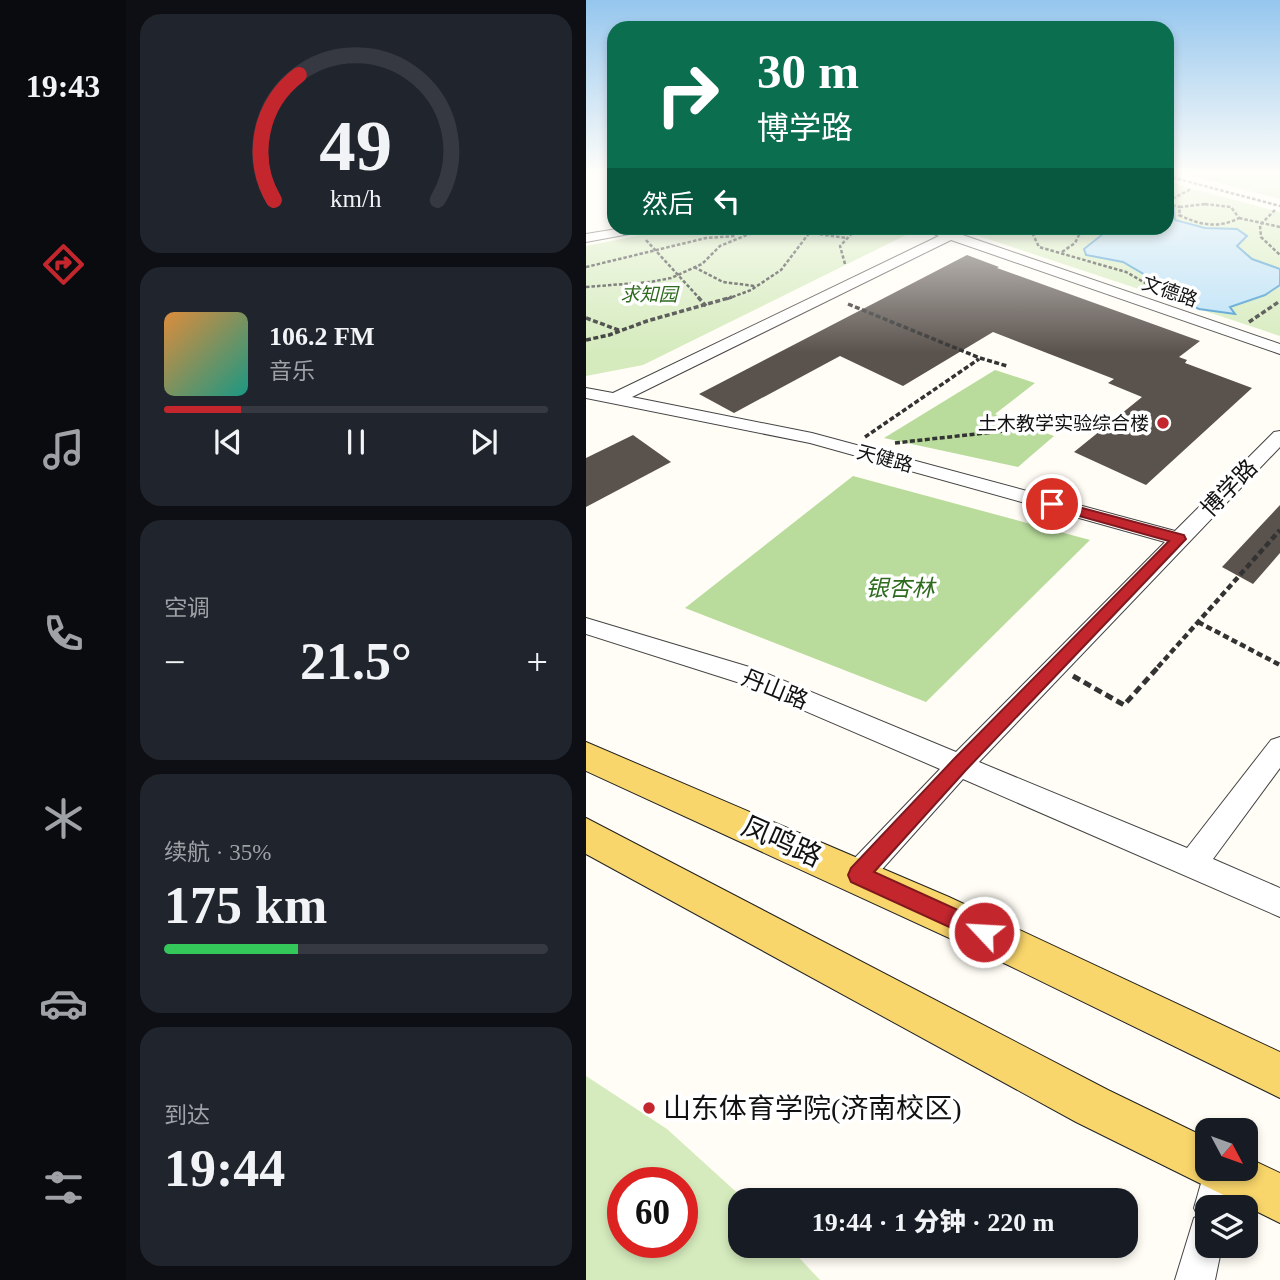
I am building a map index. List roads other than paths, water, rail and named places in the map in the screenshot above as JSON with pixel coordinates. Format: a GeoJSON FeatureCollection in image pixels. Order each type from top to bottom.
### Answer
{"type":"FeatureCollection","features":[{"type":"Feature","properties":{"kind":"main road","name":"凤鸣路"},"geometry":{"type":"LineString","coordinates":[[586,756],[858,875],[1135,1002],[1280,1076]]}},
{"type":"Feature","properties":{"kind":"main road"},"geometry":{"type":"LineString","coordinates":[[586,835],[1092,1106],[1195,1166]]}},
{"type":"Feature","properties":{"kind":"main road"},"geometry":{"type":"LineString","coordinates":[[1224,1181],[1280,1199]]}},
{"type":"Feature","properties":{"kind":"street"},"geometry":{"type":"LineString","coordinates":[[586,238],[610,235]]}},
{"type":"Feature","properties":{"kind":"street"},"geometry":{"type":"LineString","coordinates":[[615,398],[950,235]]}},
{"type":"Feature","properties":{"kind":"street","name":"文德路"},"geometry":{"type":"LineString","coordinates":[[950,235],[1280,349]]}},
{"type":"Feature","properties":{"kind":"street","name":"天健路"},"geometry":{"type":"LineString","coordinates":[[586,393],[812,438],[1179,539]]}},
{"type":"Feature","properties":{"kind":"street","name":"博学路"},"geometry":{"type":"LineString","coordinates":[[858,875],[960,765],[1280,436]]}},
{"type":"Feature","properties":{"kind":"street","name":"丹山路"},"geometry":{"type":"LineString","coordinates":[[586,626],[748,676],[1192,863],[1280,903]]}},
{"type":"Feature","properties":{"kind":"street"},"geometry":{"type":"LineString","coordinates":[[1192,863],[1280,748]]}},
{"type":"Feature","properties":{"kind":"street"},"geometry":{"type":"LineString","coordinates":[[1195,1280],[1200,1258]]}},
{"type":"Feature","properties":{"kind":"water"},"geometry":{"type":"Polygon","coordinates":[[[1244,234],[1247,236],[1237,246],[1252,259],[1280,269],[1280,285],[1265,295],[1230,307],[1235,314],[1199,309],[1171,296],[1169,289],[1123,262],[1086,255],[1084,249],[1102,235],[1244,234]]]}},
{"type":"Feature","properties":{"kind":"place","name":"土木教学实验综合楼"},"geometry":{"type":"Point","coordinates":[1163,423]}},
{"type":"Feature","properties":{"kind":"place","name":"山东体育学院(济南校区)"},"geometry":{"type":"Point","coordinates":[649,1108]}},
{"type":"Feature","properties":{"kind":"park label","name":"求知园"},"geometry":{"type":"Point","coordinates":[649,294]}},
{"type":"Feature","properties":{"kind":"park label","name":"银杏林"},"geometry":{"type":"Point","coordinates":[900,588]}}]}
